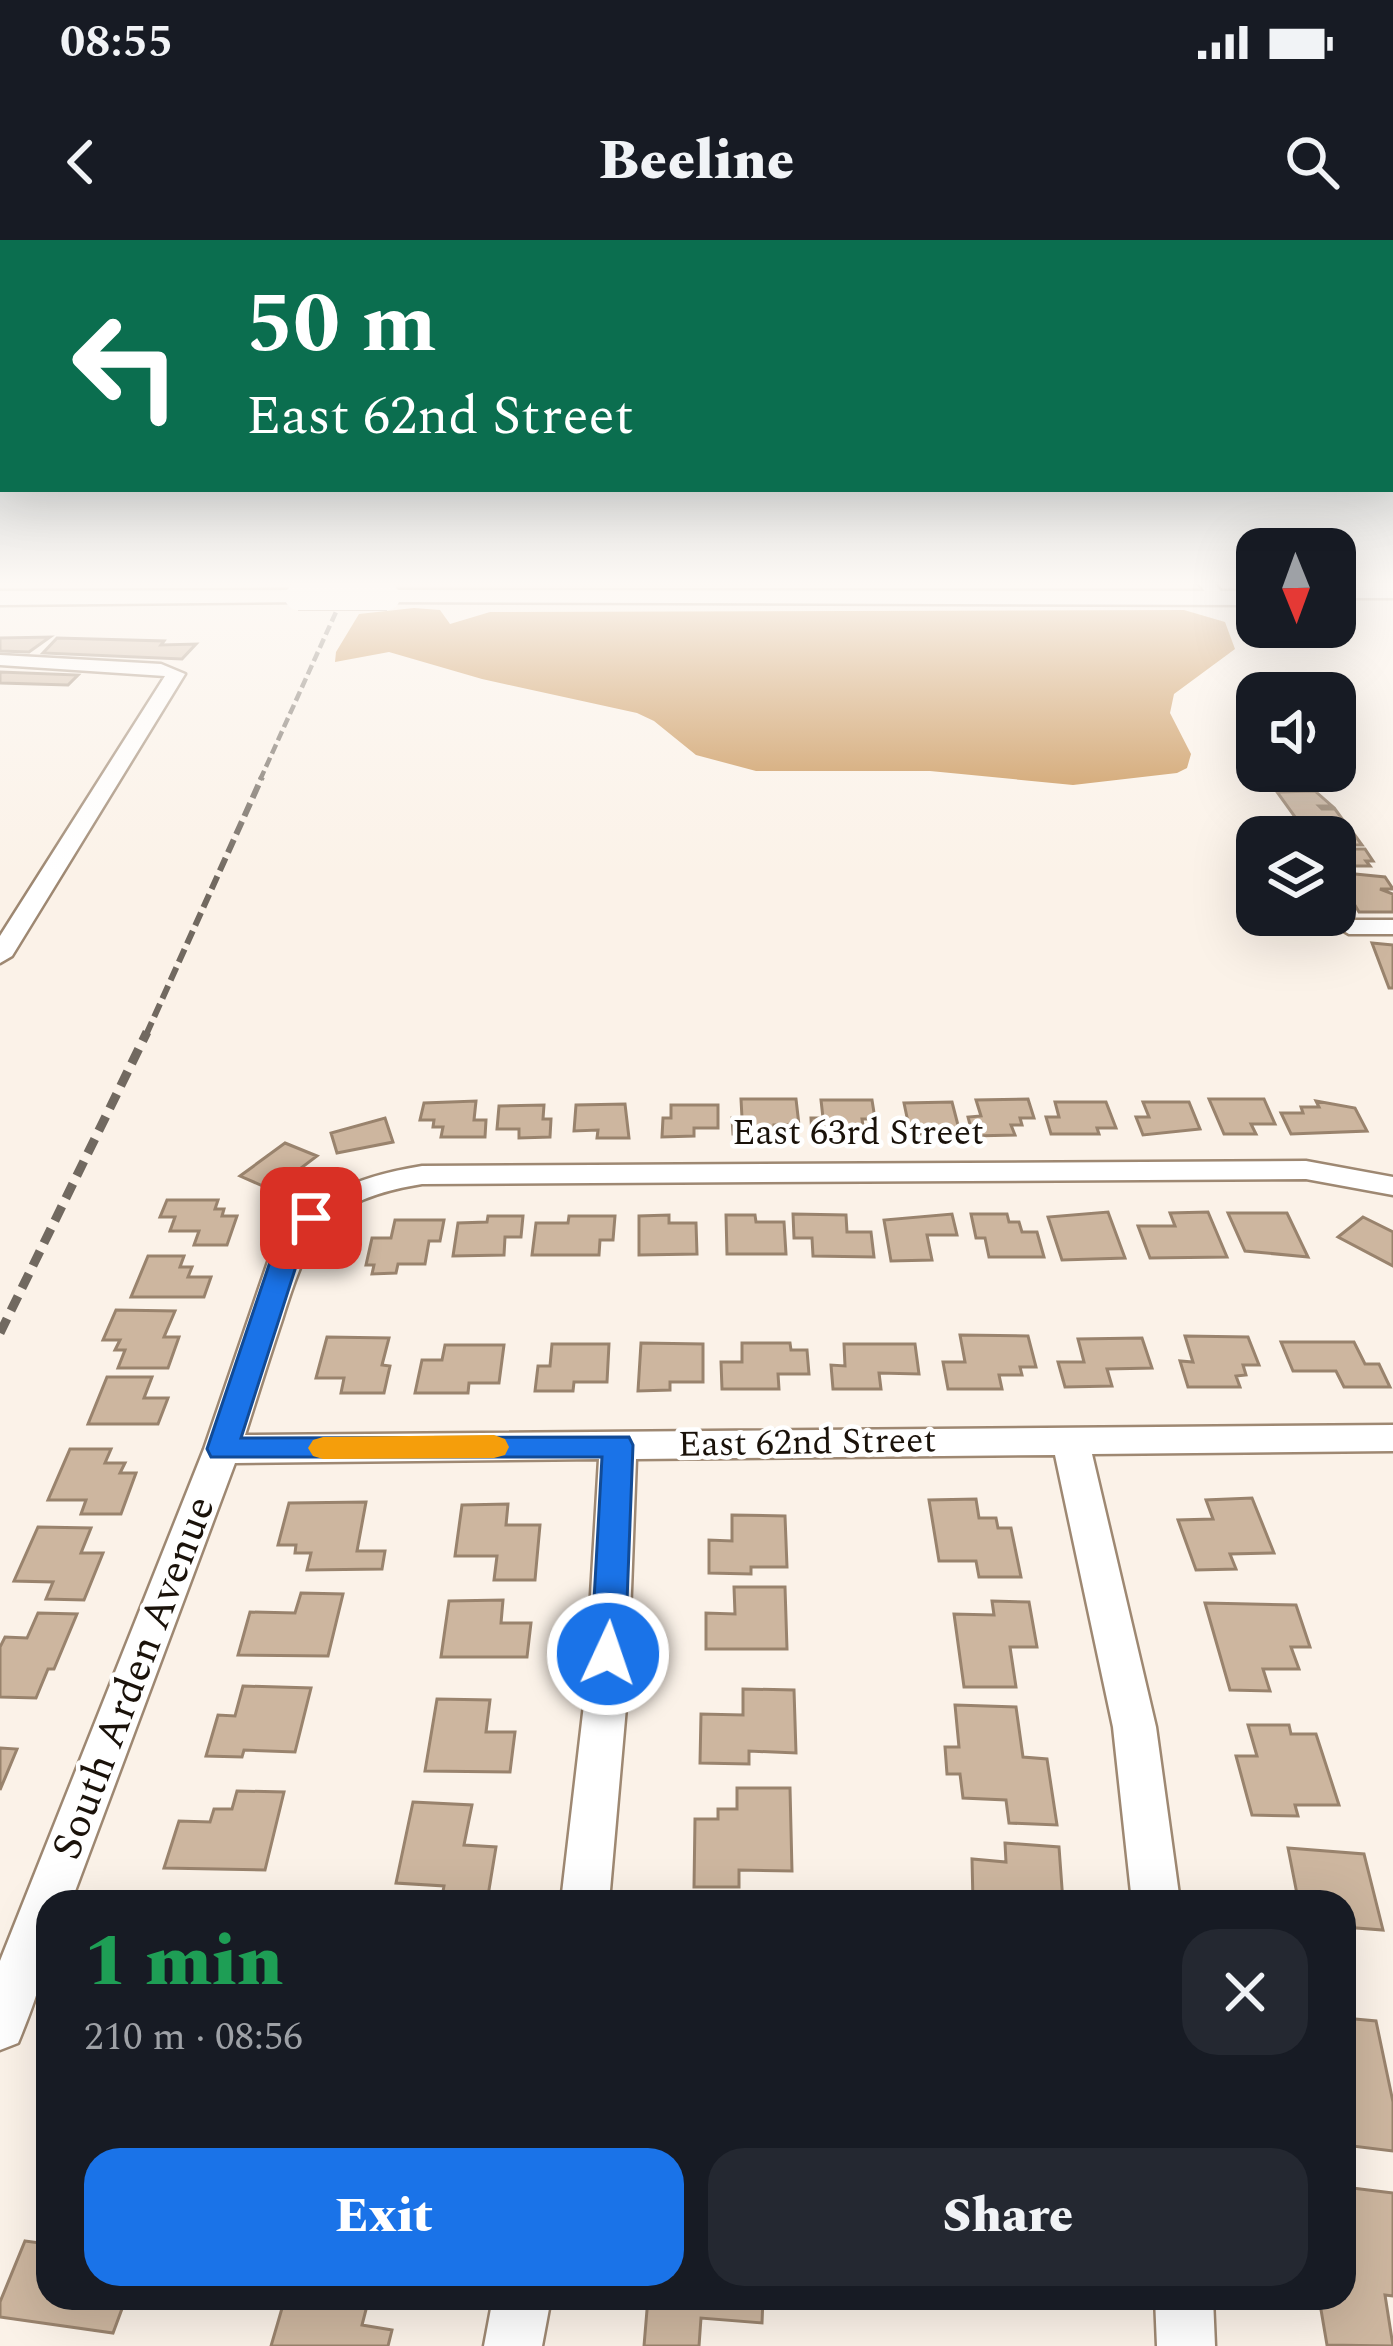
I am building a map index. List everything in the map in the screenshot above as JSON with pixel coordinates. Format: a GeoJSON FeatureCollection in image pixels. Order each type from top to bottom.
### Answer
{"type":"FeatureCollection","features":[{"type":"Feature","properties":{"kind":"street"},"geometry":{"type":"LineString","coordinates":[[0,956],[173,679]]}},
{"type":"Feature","properties":{"kind":"street"},"geometry":{"type":"LineString","coordinates":[[1356,927],[1393,927]]}},
{"type":"Feature","properties":{"kind":"street","name":"East 63rd Street"},"geometry":{"type":"LineString","coordinates":[[328,1205],[384,1180],[422,1175],[1306,1170],[1393,1186]]}},
{"type":"Feature","properties":{"kind":"street","name":"South Arden Avenue"},"geometry":{"type":"LineString","coordinates":[[52,1890],[222,1449],[286,1256],[298,1232],[328,1205]]}},
{"type":"Feature","properties":{"kind":"street","name":"East 62nd Street"},"geometry":{"type":"LineString","coordinates":[[222,1449],[1393,1438]]}},
{"type":"Feature","properties":{"kind":"street"},"geometry":{"type":"LineString","coordinates":[[1070,1441],[1125,1660],[1151,1830],[1155,1890]]}},
{"type":"Feature","properties":{"kind":"street"},"geometry":{"type":"LineString","coordinates":[[586,1890],[606,1696],[618,1445]]}},
{"type":"Feature","properties":{"kind":"street","name":"South Arden Avenue"},"geometry":{"type":"LineString","coordinates":[[0,2025],[36,1932]]}},
{"type":"Feature","properties":{"kind":"street"},"geometry":{"type":"LineString","coordinates":[[513,2346],[520,2310]]}},
{"type":"Feature","properties":{"kind":"street"},"geometry":{"type":"LineString","coordinates":[[1184,2310],[1186,2346]]}},
{"type":"Feature","properties":{"kind":"shaded area"},"geometry":{"type":"Polygon","coordinates":[[[483,679],[1194,679],[1174,694],[1170,713],[1191,754],[1187,768],[1073,785],[930,771],[756,771],[696,755],[637,713],[483,679]]]}},
{"type":"Feature","properties":{"kind":"building"},"geometry":{"type":"Polygon","coordinates":[[[0,679],[74,679],[68,685],[0,683],[0,679]]]}},
{"type":"Feature","properties":{"kind":"building"},"geometry":{"type":"Polygon","coordinates":[[[1277,792],[1316,792],[1332,806],[1319,806],[1335,809],[1340,816],[1294,816],[1277,792]]]}},
{"type":"Feature","properties":{"kind":"building"},"geometry":{"type":"Polygon","coordinates":[[[1356,849],[1365,849],[1373,861],[1366,861],[1370,866],[1356,866],[1356,849]]]}},
{"type":"Feature","properties":{"kind":"building"},"geometry":{"type":"Polygon","coordinates":[[[1356,874],[1385,877],[1393,889],[1380,889],[1393,894],[1393,912],[1359,912],[1356,874]]]}},
{"type":"Feature","properties":{"kind":"building"},"geometry":{"type":"Polygon","coordinates":[[[1372,943],[1393,945],[1393,988],[1389,988],[1372,943]]]}},
{"type":"Feature","properties":{"kind":"building"},"geometry":{"type":"Polygon","coordinates":[[[741,1099],[796,1099],[799,1125],[774,1125],[774,1134],[733,1134],[732,1118],[742,1118],[741,1099]]]}},
{"type":"Feature","properties":{"kind":"building"},"geometry":{"type":"Polygon","coordinates":[[[1028,1099],[1034,1118],[1020,1118],[1022,1125],[1011,1125],[1015,1135],[973,1136],[968,1117],[981,1116],[976,1100],[1028,1099]]]}},
{"type":"Feature","properties":{"kind":"building"},"geometry":{"type":"Polygon","coordinates":[[[1209,1099],[1264,1099],[1275,1124],[1251,1124],[1256,1134],[1224,1134],[1209,1099]]]}},
{"type":"Feature","properties":{"kind":"building"},"geometry":{"type":"Polygon","coordinates":[[[821,1100],[872,1100],[875,1119],[862,1119],[863,1126],[855,1126],[856,1137],[812,1137],[811,1118],[823,1118],[821,1100]]]}},
{"type":"Feature","properties":{"kind":"building"},"geometry":{"type":"Polygon","coordinates":[[[476,1101],[474,1120],[486,1120],[485,1137],[441,1137],[443,1127],[433,1127],[434,1120],[420,1120],[424,1103],[476,1101]]]}},
{"type":"Feature","properties":{"kind":"building"},"geometry":{"type":"Polygon","coordinates":[[[1316,1101],[1355,1108],[1367,1131],[1291,1134],[1281,1113],[1303,1113],[1301,1107],[1319,1107],[1316,1101]]]}},
{"type":"Feature","properties":{"kind":"building"},"geometry":{"type":"Polygon","coordinates":[[[952,1102],[959,1129],[904,1136],[901,1122],[908,1122],[904,1103],[952,1102]]]}},
{"type":"Feature","properties":{"kind":"building"},"geometry":{"type":"Polygon","coordinates":[[[1055,1102],[1106,1102],[1116,1128],[1097,1128],[1099,1134],[1051,1134],[1046,1117],[1059,1117],[1055,1102]]]}},
{"type":"Feature","properties":{"kind":"building"},"geometry":{"type":"Polygon","coordinates":[[[1143,1102],[1189,1102],[1200,1129],[1143,1135],[1136,1117],[1149,1117],[1143,1102]]]}},
{"type":"Feature","properties":{"kind":"building"},"geometry":{"type":"Polygon","coordinates":[[[625,1104],[629,1138],[597,1138],[598,1130],[574,1131],[576,1105],[625,1104]]]}},
{"type":"Feature","properties":{"kind":"building"},"geometry":{"type":"Polygon","coordinates":[[[544,1105],[543,1119],[551,1119],[550,1137],[519,1138],[519,1129],[497,1129],[499,1106],[544,1105]]]}},
{"type":"Feature","properties":{"kind":"building"},"geometry":{"type":"Polygon","coordinates":[[[671,1105],[718,1105],[718,1128],[694,1128],[694,1136],[662,1137],[663,1118],[671,1118],[671,1105]]]}},
{"type":"Feature","properties":{"kind":"building"},"geometry":{"type":"Polygon","coordinates":[[[385,1118],[393,1142],[337,1153],[331,1133],[385,1118]]]}},
{"type":"Feature","properties":{"kind":"building"},"geometry":{"type":"Polygon","coordinates":[[[285,1143],[317,1156],[272,1190],[240,1176],[285,1143]]]}},
{"type":"Feature","properties":{"kind":"building"},"geometry":{"type":"Polygon","coordinates":[[[167,1200],[218,1200],[215,1209],[224,1209],[222,1216],[237,1216],[227,1245],[194,1245],[199,1231],[170,1231],[175,1217],[160,1217],[167,1200]]]}},
{"type":"Feature","properties":{"kind":"building"},"geometry":{"type":"Polygon","coordinates":[[[1108,1212],[1125,1258],[1062,1260],[1048,1217],[1108,1212]]]}},
{"type":"Feature","properties":{"kind":"building"},"geometry":{"type":"Polygon","coordinates":[[[1208,1212],[1227,1257],[1150,1258],[1138,1226],[1175,1226],[1170,1213],[1208,1212]]]}},
{"type":"Feature","properties":{"kind":"building"},"geometry":{"type":"Polygon","coordinates":[[[1228,1213],[1287,1213],[1308,1257],[1245,1251],[1228,1213]]]}},
{"type":"Feature","properties":{"kind":"building"},"geometry":{"type":"Polygon","coordinates":[[[793,1214],[846,1215],[847,1232],[871,1232],[874,1257],[813,1256],[812,1238],[794,1238],[793,1214]]]}},
{"type":"Feature","properties":{"kind":"building"},"geometry":{"type":"Polygon","coordinates":[[[952,1214],[957,1235],[927,1235],[932,1260],[891,1261],[884,1220],[952,1214]]]}},
{"type":"Feature","properties":{"kind":"building"},"geometry":{"type":"Polygon","coordinates":[[[971,1214],[1007,1214],[1009,1222],[1019,1222],[1022,1232],[1037,1232],[1044,1257],[989,1257],[985,1238],[976,1238],[971,1214]]]}},
{"type":"Feature","properties":{"kind":"building"},"geometry":{"type":"Polygon","coordinates":[[[669,1215],[669,1223],[696,1223],[697,1254],[639,1255],[639,1216],[669,1215]]]}},
{"type":"Feature","properties":{"kind":"building"},"geometry":{"type":"Polygon","coordinates":[[[726,1215],[784,1222],[786,1254],[727,1254],[726,1215]]]}},
{"type":"Feature","properties":{"kind":"building"},"geometry":{"type":"Polygon","coordinates":[[[488,1216],[523,1216],[521,1237],[505,1237],[504,1255],[453,1256],[458,1223],[487,1222],[488,1216]]]}},
{"type":"Feature","properties":{"kind":"building"},"geometry":{"type":"Polygon","coordinates":[[[569,1216],[615,1216],[613,1240],[600,1240],[599,1255],[532,1255],[536,1223],[568,1223],[569,1216]]]}},
{"type":"Feature","properties":{"kind":"building"},"geometry":{"type":"Polygon","coordinates":[[[1363,1217],[1393,1232],[1393,1266],[1338,1237],[1363,1217]]]}},
{"type":"Feature","properties":{"kind":"building"},"geometry":{"type":"Polygon","coordinates":[[[395,1220],[444,1220],[440,1241],[429,1241],[425,1264],[398,1264],[396,1273],[372,1274],[374,1265],[366,1265],[372,1238],[391,1238],[395,1220]]]}},
{"type":"Feature","properties":{"kind":"building"},"geometry":{"type":"Polygon","coordinates":[[[148,1256],[184,1256],[180,1267],[192,1267],[188,1277],[211,1277],[204,1297],[131,1297],[148,1256]]]}},
{"type":"Feature","properties":{"kind":"building"},"geometry":{"type":"Polygon","coordinates":[[[116,1310],[175,1311],[164,1337],[179,1337],[168,1368],[118,1368],[125,1350],[115,1350],[120,1340],[103,1340],[116,1310]]]}},
{"type":"Feature","properties":{"kind":"building"},"geometry":{"type":"Polygon","coordinates":[[[960,1335],[1028,1336],[1036,1367],[1020,1367],[1022,1375],[999,1375],[1002,1389],[948,1389],[943,1362],[965,1362],[960,1335]]]}},
{"type":"Feature","properties":{"kind":"building"},"geometry":{"type":"Polygon","coordinates":[[[1185,1336],[1248,1337],[1259,1365],[1243,1365],[1246,1375],[1236,1376],[1240,1387],[1188,1387],[1180,1361],[1193,1362],[1185,1336]]]}},
{"type":"Feature","properties":{"kind":"building"},"geometry":{"type":"Polygon","coordinates":[[[327,1337],[389,1338],[382,1365],[390,1366],[384,1393],[341,1393],[344,1378],[316,1378],[327,1337]]]}},
{"type":"Feature","properties":{"kind":"building"},"geometry":{"type":"Polygon","coordinates":[[[1142,1338],[1152,1368],[1107,1369],[1112,1386],[1065,1387],[1058,1362],[1084,1362],[1078,1339],[1142,1338]]]}},
{"type":"Feature","properties":{"kind":"building"},"geometry":{"type":"Polygon","coordinates":[[[1281,1342],[1354,1342],[1365,1364],[1379,1364],[1390,1387],[1344,1387],[1336,1371],[1293,1371],[1281,1342]]]}},
{"type":"Feature","properties":{"kind":"building"},"geometry":{"type":"Polygon","coordinates":[[[641,1343],[703,1344],[703,1382],[670,1382],[670,1390],[638,1391],[641,1343]]]}},
{"type":"Feature","properties":{"kind":"building"},"geometry":{"type":"Polygon","coordinates":[[[742,1343],[790,1343],[791,1350],[807,1350],[809,1374],[778,1374],[779,1389],[722,1389],[721,1362],[742,1362],[742,1343]]]}},
{"type":"Feature","properties":{"kind":"building"},"geometry":{"type":"Polygon","coordinates":[[[552,1344],[609,1344],[607,1382],[574,1382],[573,1391],[535,1391],[538,1366],[550,1366],[552,1344]]]}},
{"type":"Feature","properties":{"kind":"building"},"geometry":{"type":"Polygon","coordinates":[[[844,1344],[915,1344],[919,1374],[879,1373],[881,1389],[833,1389],[831,1365],[845,1366],[844,1344]]]}},
{"type":"Feature","properties":{"kind":"building"},"geometry":{"type":"Polygon","coordinates":[[[445,1345],[504,1345],[499,1383],[469,1383],[468,1393],[415,1393],[422,1360],[442,1360],[445,1345]]]}},
{"type":"Feature","properties":{"kind":"building"},"geometry":{"type":"Polygon","coordinates":[[[107,1377],[152,1377],[144,1398],[168,1398],[158,1424],[88,1424],[107,1377]]]}},
{"type":"Feature","properties":{"kind":"building"},"geometry":{"type":"Polygon","coordinates":[[[70,1449],[111,1449],[105,1463],[125,1463],[120,1473],[136,1473],[121,1514],[81,1514],[86,1500],[48,1500],[70,1449]]]}},
{"type":"Feature","properties":{"kind":"building"},"geometry":{"type":"Polygon","coordinates":[[[1252,1498],[1274,1553],[1230,1554],[1236,1569],[1196,1570],[1178,1520],[1213,1519],[1206,1500],[1252,1498]]]}},
{"type":"Feature","properties":{"kind":"building"},"geometry":{"type":"Polygon","coordinates":[[[976,1499],[979,1518],[996,1518],[998,1528],[1011,1528],[1021,1577],[979,1577],[976,1561],[939,1561],[929,1500],[976,1499]]]}},
{"type":"Feature","properties":{"kind":"building"},"geometry":{"type":"Polygon","coordinates":[[[366,1502],[357,1551],[385,1551],[382,1569],[307,1570],[311,1553],[295,1553],[296,1545],[278,1545],[289,1503],[366,1502]]]}},
{"type":"Feature","properties":{"kind":"building"},"geometry":{"type":"Polygon","coordinates":[[[508,1504],[506,1525],[540,1525],[535,1580],[494,1580],[497,1556],[455,1556],[462,1505],[508,1504]]]}},
{"type":"Feature","properties":{"kind":"building"},"geometry":{"type":"Polygon","coordinates":[[[732,1515],[785,1516],[787,1567],[751,1567],[751,1574],[709,1573],[709,1540],[732,1541],[732,1515]]]}},
{"type":"Feature","properties":{"kind":"building"},"geometry":{"type":"Polygon","coordinates":[[[38,1527],[91,1528],[81,1553],[103,1553],[84,1600],[46,1599],[53,1582],[14,1581],[38,1527]]]}},
{"type":"Feature","properties":{"kind":"building"},"geometry":{"type":"Polygon","coordinates":[[[734,1587],[785,1587],[787,1649],[706,1649],[706,1613],[735,1614],[734,1587]]]}},
{"type":"Feature","properties":{"kind":"building"},"geometry":{"type":"Polygon","coordinates":[[[301,1593],[343,1594],[328,1656],[238,1655],[250,1612],[295,1613],[301,1593]]]}},
{"type":"Feature","properties":{"kind":"building"},"geometry":{"type":"Polygon","coordinates":[[[503,1600],[501,1623],[531,1623],[527,1657],[441,1657],[449,1601],[503,1600]]]}},
{"type":"Feature","properties":{"kind":"building"},"geometry":{"type":"Polygon","coordinates":[[[992,1601],[1029,1602],[1037,1647],[1010,1647],[1016,1687],[964,1687],[954,1614],[994,1615],[992,1601]]]}},
{"type":"Feature","properties":{"kind":"building"},"geometry":{"type":"Polygon","coordinates":[[[1205,1603],[1296,1605],[1310,1647],[1291,1647],[1299,1669],[1263,1669],[1270,1691],[1230,1690],[1205,1603]]]}},
{"type":"Feature","properties":{"kind":"building"},"geometry":{"type":"Polygon","coordinates":[[[38,1613],[77,1614],[36,1698],[0,1697],[0,1647],[5,1637],[27,1638],[38,1613]]]}},
{"type":"Feature","properties":{"kind":"building"},"geometry":{"type":"Polygon","coordinates":[[[243,1686],[311,1688],[295,1752],[244,1750],[242,1757],[206,1756],[218,1715],[235,1716],[243,1686]]]}},
{"type":"Feature","properties":{"kind":"building"},"geometry":{"type":"Polygon","coordinates":[[[743,1689],[794,1690],[796,1753],[749,1751],[749,1764],[700,1763],[701,1714],[743,1715],[743,1689]]]}},
{"type":"Feature","properties":{"kind":"building"},"geometry":{"type":"Polygon","coordinates":[[[437,1699],[490,1700],[486,1732],[515,1732],[510,1772],[425,1771],[437,1699]]]}},
{"type":"Feature","properties":{"kind":"building"},"geometry":{"type":"Polygon","coordinates":[[[955,1705],[1016,1707],[1023,1757],[1047,1759],[1057,1825],[1009,1823],[1006,1800],[963,1798],[960,1774],[947,1774],[945,1747],[959,1747],[955,1705]]]}},
{"type":"Feature","properties":{"kind":"building"},"geometry":{"type":"Polygon","coordinates":[[[1248,1725],[1289,1725],[1291,1734],[1316,1734],[1339,1805],[1295,1805],[1298,1816],[1252,1815],[1236,1756],[1257,1756],[1248,1725]]]}},
{"type":"Feature","properties":{"kind":"building"},"geometry":{"type":"Polygon","coordinates":[[[0,1748],[17,1749],[0,1790],[0,1748]]]}},
{"type":"Feature","properties":{"kind":"building"},"geometry":{"type":"Polygon","coordinates":[[[737,1788],[790,1788],[792,1871],[739,1870],[739,1887],[694,1887],[695,1819],[718,1819],[718,1809],[737,1809],[737,1788]]]}},
{"type":"Feature","properties":{"kind":"building"},"geometry":{"type":"Polygon","coordinates":[[[237,1791],[284,1792],[265,1870],[164,1868],[179,1821],[210,1822],[214,1809],[232,1809],[237,1791]]]}},
{"type":"Feature","properties":{"kind":"building"},"geometry":{"type":"Polygon","coordinates":[[[413,1802],[472,1805],[464,1845],[496,1847],[489,1890],[396,1883],[413,1802]]]}},
{"type":"Feature","properties":{"kind":"building"},"geometry":{"type":"Polygon","coordinates":[[[1005,1843],[1059,1847],[1062,1890],[973,1890],[972,1859],[1006,1862],[1005,1843]]]}},
{"type":"Feature","properties":{"kind":"building"},"geometry":{"type":"Polygon","coordinates":[[[1288,1848],[1364,1854],[1383,1930],[1356,1928],[1356,1890],[1296,1890],[1288,1848]]]}},
{"type":"Feature","properties":{"kind":"building"},"geometry":{"type":"Polygon","coordinates":[[[1356,2019],[1376,2021],[1393,2102],[1393,2151],[1356,2146],[1356,2019]]]}},
{"type":"Feature","properties":{"kind":"building"},"geometry":{"type":"Polygon","coordinates":[[[1356,2188],[1393,2193],[1393,2296],[1385,2295],[1393,2346],[1327,2345],[1321,2310],[1356,2310],[1356,2188]]]}},
{"type":"Feature","properties":{"kind":"building"},"geometry":{"type":"Polygon","coordinates":[[[25,2241],[36,2242],[36,2310],[122,2310],[113,2333],[0,2317],[0,2302],[25,2241]]]}},
{"type":"Feature","properties":{"kind":"building"},"geometry":{"type":"Polygon","coordinates":[[[282,2310],[366,2310],[362,2325],[392,2330],[388,2346],[271,2346],[282,2310]]]}},
{"type":"Feature","properties":{"kind":"building"},"geometry":{"type":"Polygon","coordinates":[[[647,2310],[763,2310],[762,2323],[701,2318],[699,2346],[644,2346],[647,2310]]]}},
{"type":"Feature","properties":{"kind":"railway"},"geometry":{"type":"LineString","coordinates":[[260,780],[306,679]]}},
{"type":"Feature","properties":{"kind":"railway"},"geometry":{"type":"LineString","coordinates":[[146,1035],[262,777]]}},
{"type":"Feature","properties":{"kind":"railway"},"geometry":{"type":"LineString","coordinates":[[0,1333],[147,1032]]}},
{"type":"Feature","properties":{"kind":"slow traffic"},"geometry":{"type":"LineString","coordinates":[[323,1448],[494,1447]]}},
{"type":"Feature","properties":{"kind":"route"},"geometry":{"type":"LineString","coordinates":[[311,1218],[286,1256],[222,1449],[618,1445],[608,1654]]}}]}
